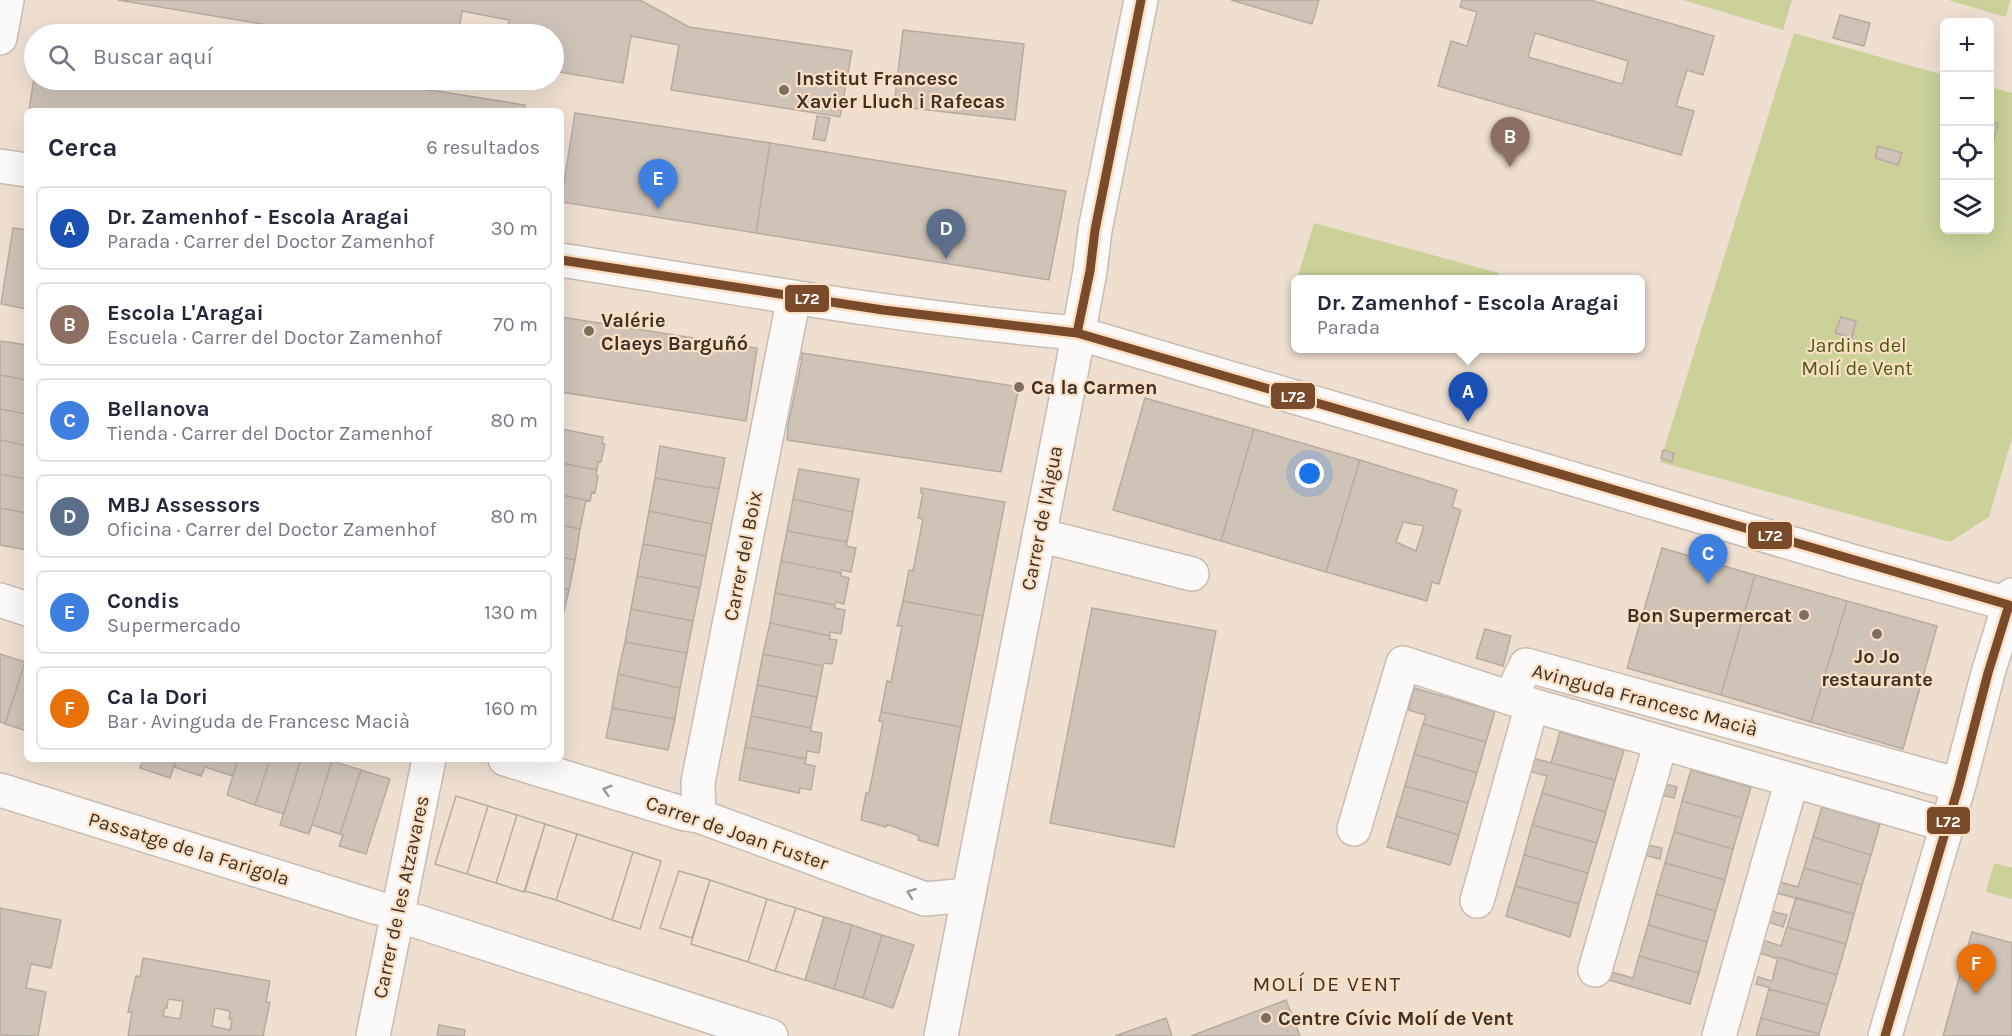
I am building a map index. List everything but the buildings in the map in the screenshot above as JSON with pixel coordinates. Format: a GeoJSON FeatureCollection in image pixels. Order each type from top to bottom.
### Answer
{"type":"FeatureCollection","features":[{"type":"Feature","properties":{"kind":"street"},"geometry":{"type":"LineString","coordinates":[[0,38],[7,0]]}},
{"type":"Feature","properties":{"kind":"street","name":"Carrer de l'Aigua"},"geometry":{"type":"LineString","coordinates":[[941,1036],[968,895],[975,870],[1090,271],[1095,230],[1141,0]]}},
{"type":"Feature","properties":{"kind":"street"},"geometry":{"type":"LineString","coordinates":[[0,166],[24,170]]}},
{"type":"Feature","properties":{"kind":"street"},"geometry":{"type":"LineString","coordinates":[[564,260],[794,297],[1013,327],[1077,333],[1855,562],[2011,602],[1979,703],[1959,785],[1885,1036]]}},
{"type":"Feature","properties":{"kind":"street","name":"Carrer del Boix"},"geometry":{"type":"LineString","coordinates":[[699,816],[699,782],[794,297]]}},
{"type":"Feature","properties":{"kind":"street"},"geometry":{"type":"LineString","coordinates":[[1039,535],[1192,574]]}},
{"type":"Feature","properties":{"kind":"street"},"geometry":{"type":"LineString","coordinates":[[0,600],[24,608]]}},
{"type":"Feature","properties":{"kind":"street"},"geometry":{"type":"LineString","coordinates":[[1354,829],[1404,663],[1521,702],[1477,901]]}},
{"type":"Feature","properties":{"kind":"street","name":"Avinguda Francesc Macià"},"geometry":{"type":"LineString","coordinates":[[1947,825],[1521,702],[1526,665],[1959,785]]}},
{"type":"Feature","properties":{"kind":"street"},"geometry":{"type":"LineString","coordinates":[[1595,970],[1661,742]]}},
{"type":"Feature","properties":{"kind":"street","name":"Carrer de les Atzavares"},"geometry":{"type":"LineString","coordinates":[[373,1036],[428,762]]}},
{"type":"Feature","properties":{"kind":"street","name":"Carrer de Joan Fuster"},"geometry":{"type":"LineString","coordinates":[[516,762],[685,814],[699,816],[925,898],[968,895]]}},
{"type":"Feature","properties":{"kind":"street"},"geometry":{"type":"LineString","coordinates":[[1719,1036],[1792,780]]}},
{"type":"Feature","properties":{"kind":"street","name":"Passatge de la Farigola"},"geometry":{"type":"LineString","coordinates":[[0,790],[378,908]]}},
{"type":"Feature","properties":{"kind":"street"},"geometry":{"type":"LineString","coordinates":[[416,921],[771,1036]]}},
{"type":"Feature","properties":{"kind":"green space"},"geometry":{"type":"Polygon","coordinates":[[[1683,0],[1792,0],[1783,30],[1683,0]]]}},
{"type":"Feature","properties":{"kind":"green space"},"geometry":{"type":"Polygon","coordinates":[[[1948,0],[2010,0],[2006,17],[1948,0]]]}},
{"type":"Feature","properties":{"kind":"green space","name":"Jardins del Molí de Vent"},"geometry":{"type":"Polygon","coordinates":[[[1794,33],[1940,74],[1940,234],[1994,234],[1994,88],[2012,93],[2012,438],[1989,517],[1950,542],[1660,462],[1794,33]]]}},
{"type":"Feature","properties":{"kind":"green space"},"geometry":{"type":"Polygon","coordinates":[[[1314,223],[1499,273],[1498,275],[1298,275],[1314,223]]]}},
{"type":"Feature","properties":{"kind":"green space"},"geometry":{"type":"Polygon","coordinates":[[[1994,863],[2012,868],[2012,899],[1986,892],[1994,863]]]}},
{"type":"Feature","properties":{"kind":"transit line","name":"L72"},"geometry":{"type":"LineString","coordinates":[[1077,333],[1141,0]]}},
{"type":"Feature","properties":{"kind":"transit line","name":"L72"},"geometry":{"type":"LineString","coordinates":[[564,260],[883,310],[1077,333],[2009,605]]}},
{"type":"Feature","properties":{"kind":"transit line","name":"L72"},"geometry":{"type":"LineString","coordinates":[[1885,1036],[2009,605]]}},
{"type":"Feature","properties":{"kind":"place","name":"Institut Francesc Xavier Lluch i Rafecas"},"geometry":{"type":"Point","coordinates":[784,90]}},
{"type":"Feature","properties":{"kind":"place","name":"Escola L'Aragai"},"geometry":{"type":"Point","coordinates":[1510,167]}},
{"type":"Feature","properties":{"kind":"place","name":"Condis"},"geometry":{"type":"Point","coordinates":[658,209]}},
{"type":"Feature","properties":{"kind":"place","name":"MBJ Assessors"},"geometry":{"type":"Point","coordinates":[946,259]}},
{"type":"Feature","properties":{"kind":"place","name":"Valérie Claeys Barguñó"},"geometry":{"type":"Point","coordinates":[589,331]}},
{"type":"Feature","properties":{"kind":"place","name":"Ca la Carmen"},"geometry":{"type":"Point","coordinates":[1019,387]}},
{"type":"Feature","properties":{"kind":"place","name":"Dr. Zamenhof - Escola Aragai"},"geometry":{"type":"Point","coordinates":[1468,422]}},
{"type":"Feature","properties":{"kind":"place","name":"Bellanova"},"geometry":{"type":"Point","coordinates":[1708,584]}},
{"type":"Feature","properties":{"kind":"place","name":"Bon Supermercat"},"geometry":{"type":"Point","coordinates":[1804,615]}},
{"type":"Feature","properties":{"kind":"place","name":"Jo Jo restaurante"},"geometry":{"type":"Point","coordinates":[1877,634]}},
{"type":"Feature","properties":{"kind":"place","name":"Ca la Dori"},"geometry":{"type":"Point","coordinates":[1976,994]}},
{"type":"Feature","properties":{"kind":"place","name":"Centre Cívic Molí de Vent"},"geometry":{"type":"Point","coordinates":[1266,1018]}},
{"type":"Feature","properties":{"kind":"district","name":"MOLÍ DE VENT"},"geometry":{"type":"Point","coordinates":[1327,984]}}]}
